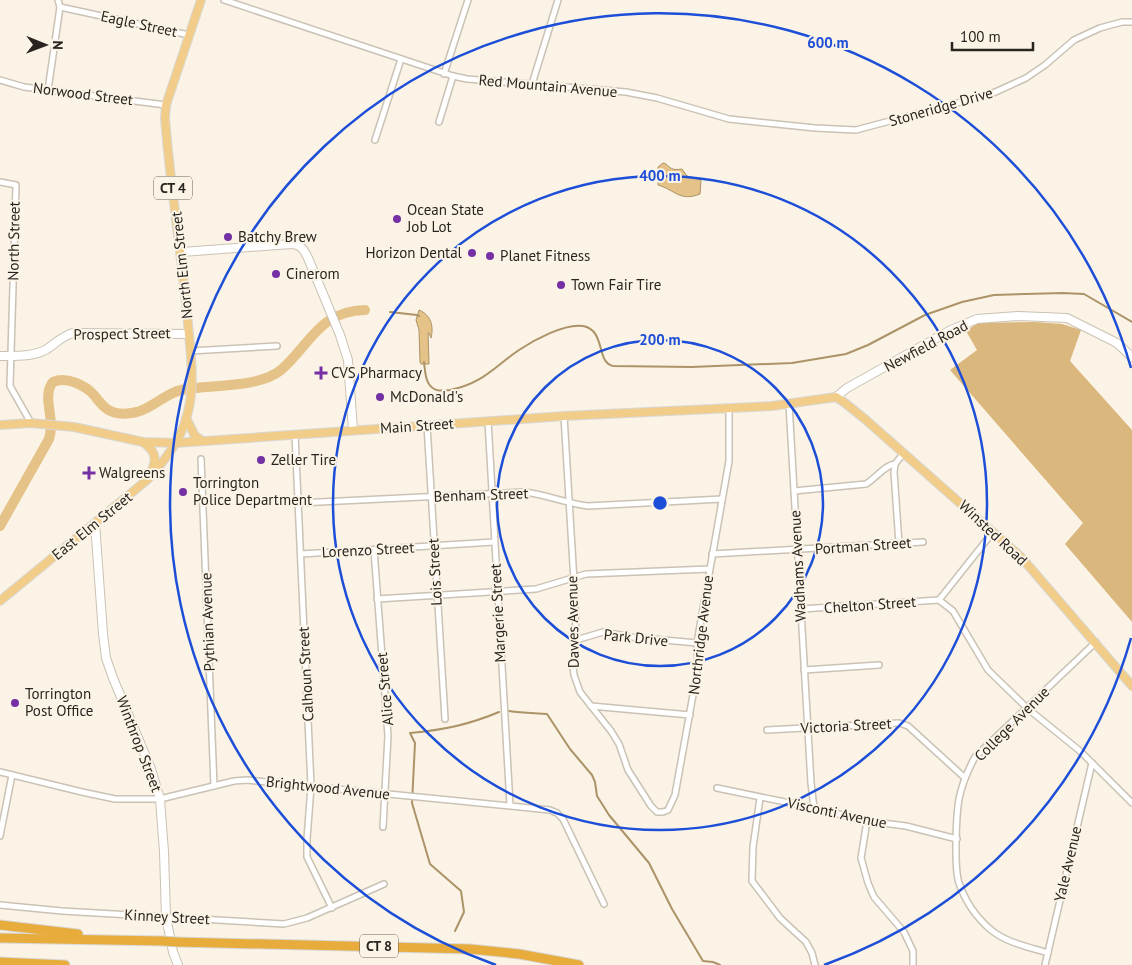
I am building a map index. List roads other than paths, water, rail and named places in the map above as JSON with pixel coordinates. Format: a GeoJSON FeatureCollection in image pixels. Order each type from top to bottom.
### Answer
{"type":"FeatureCollection","features":[{"type":"Feature","properties":{"kind":"highway"},"geometry":{"type":"LineString","coordinates":[[0,925],[125,940]]}},
{"type":"Feature","properties":{"kind":"highway","name":"CT 8"},"geometry":{"type":"LineString","coordinates":[[0,938],[470,948],[519,954],[579,965]]}},
{"type":"Feature","properties":{"kind":"highway"},"geometry":{"type":"LineString","coordinates":[[0,962],[66,965]]}},
{"type":"Feature","properties":{"kind":"main road","name":"North Elm Street"},"geometry":{"type":"LineString","coordinates":[[176,443],[186,418],[192,381],[182,252],[166,135],[166,105],[201,0]]}},
{"type":"Feature","properties":{"kind":"main road","name":"Main Street"},"geometry":{"type":"LineString","coordinates":[[0,425],[31,423],[56,425],[74,427],[142,442],[176,443],[564,416],[789,404],[836,397]]}},
{"type":"Feature","properties":{"kind":"main road","name":"Winsted Road"},"geometry":{"type":"LineString","coordinates":[[836,397],[850,407],[1021,557],[1132,686]]}},
{"type":"Feature","properties":{"kind":"main road"},"geometry":{"type":"LineString","coordinates":[[186,418],[190,428],[201,440]]}},
{"type":"Feature","properties":{"kind":"main road"},"geometry":{"type":"LineString","coordinates":[[142,442],[150,448],[155,458],[155,463],[148,480]]}},
{"type":"Feature","properties":{"kind":"main road","name":"East Elm Street"},"geometry":{"type":"LineString","coordinates":[[0,601],[4,595],[148,480],[176,443]]}},
{"type":"Feature","properties":{"kind":"street"},"geometry":{"type":"LineString","coordinates":[[48,90],[60,7],[58,0]]}},
{"type":"Feature","properties":{"kind":"street","name":"Red Mountain Avenue"},"geometry":{"type":"LineString","coordinates":[[224,0],[444,74],[466,79],[626,92],[657,98],[729,119],[768,124],[856,130],[880,124]]}},
{"type":"Feature","properties":{"kind":"street"},"geometry":{"type":"LineString","coordinates":[[444,74],[468,0]]}},
{"type":"Feature","properties":{"kind":"street"},"geometry":{"type":"LineString","coordinates":[[532,84],[558,0]]}},
{"type":"Feature","properties":{"kind":"street","name":"Eagle Street"},"geometry":{"type":"LineString","coordinates":[[60,7],[189,35]]}},
{"type":"Feature","properties":{"kind":"street","name":"Stoneridge Drive"},"geometry":{"type":"LineString","coordinates":[[880,124],[991,94],[1026,78],[1045,65],[1074,40],[1100,28],[1122,22],[1132,22]]}},
{"type":"Feature","properties":{"kind":"street"},"geometry":{"type":"LineString","coordinates":[[375,140],[401,59]]}},
{"type":"Feature","properties":{"kind":"street"},"geometry":{"type":"LineString","coordinates":[[439,122],[453,76]]}},
{"type":"Feature","properties":{"kind":"street","name":"Norwood Street"},"geometry":{"type":"LineString","coordinates":[[0,80],[24,87],[166,105]]}},
{"type":"Feature","properties":{"kind":"street","name":"North Street"},"geometry":{"type":"LineString","coordinates":[[0,182],[16,185],[10,386],[31,423]]}},
{"type":"Feature","properties":{"kind":"street"},"geometry":{"type":"LineString","coordinates":[[182,252],[291,244],[300,246],[308,258],[336,325],[348,360],[353,430]]}},
{"type":"Feature","properties":{"kind":"street","name":"Newfield Road"},"geometry":{"type":"LineString","coordinates":[[836,397],[847,388],[925,344],[949,331],[978,319],[1018,316],[1067,318],[1117,343],[1132,357]]}},
{"type":"Feature","properties":{"kind":"street","name":"Prospect Street"},"geometry":{"type":"LineString","coordinates":[[0,356],[35,353],[45,350],[63,336],[73,333],[189,334]]}},
{"type":"Feature","properties":{"kind":"street"},"geometry":{"type":"LineString","coordinates":[[190,352],[278,346]]}},
{"type":"Feature","properties":{"kind":"street","name":"Wadhams Avenue"},"geometry":{"type":"LineString","coordinates":[[789,404],[814,808]]}},
{"type":"Feature","properties":{"kind":"street","name":"Northridge Avenue"},"geometry":{"type":"LineString","coordinates":[[651,806],[657,812],[668,810],[675,795],[698,667],[697,644],[709,569],[729,461],[729,408]]}},
{"type":"Feature","properties":{"kind":"street","name":"Dawes Avenue"},"geometry":{"type":"LineString","coordinates":[[564,416],[576,640],[574,674],[580,692],[615,737],[628,770],[651,806]]}},
{"type":"Feature","properties":{"kind":"street","name":"Margerie Street"},"geometry":{"type":"LineString","coordinates":[[488,421],[510,806]]}},
{"type":"Feature","properties":{"kind":"street","name":"Lois Street"},"geometry":{"type":"LineString","coordinates":[[427,425],[445,719]]}},
{"type":"Feature","properties":{"kind":"street","name":"Calhoun Street"},"geometry":{"type":"LineString","coordinates":[[295,434],[311,786],[307,857],[332,908]]}},
{"type":"Feature","properties":{"kind":"street"},"geometry":{"type":"LineString","coordinates":[[899,544],[894,472],[895,464],[903,454]]}},
{"type":"Feature","properties":{"kind":"street","name":"Pythian Avenue"},"geometry":{"type":"LineString","coordinates":[[202,459],[214,786]]}},
{"type":"Feature","properties":{"kind":"street"},"geometry":{"type":"LineString","coordinates":[[794,491],[866,484],[890,464],[895,464]]}},
{"type":"Feature","properties":{"kind":"street","name":"Benham Street"},"geometry":{"type":"LineString","coordinates":[[299,503],[492,493],[537,493],[568,504],[588,506],[722,499]]}},
{"type":"Feature","properties":{"kind":"street","name":"Winthrop Street"},"geometry":{"type":"LineString","coordinates":[[95,523],[106,658],[151,768],[160,799],[166,917],[173,952],[178,965]]}},
{"type":"Feature","properties":{"kind":"street"},"geometry":{"type":"LineString","coordinates":[[993,532],[939,600],[953,611],[988,670],[1027,708],[1080,751],[1132,803]]}},
{"type":"Feature","properties":{"kind":"street","name":"Lorenzo Street"},"geometry":{"type":"LineString","coordinates":[[301,554],[494,542]]}},
{"type":"Feature","properties":{"kind":"street","name":"Portman Street"},"geometry":{"type":"LineString","coordinates":[[712,554],[923,542]]}},
{"type":"Feature","properties":{"kind":"street","name":"Alice Street"},"geometry":{"type":"LineString","coordinates":[[374,550],[388,736],[383,827]]}},
{"type":"Feature","properties":{"kind":"street"},"geometry":{"type":"LineString","coordinates":[[377,599],[536,590],[586,574],[709,569]]}},
{"type":"Feature","properties":{"kind":"street","name":"Chelton Street"},"geometry":{"type":"LineString","coordinates":[[801,609],[939,600]]}},
{"type":"Feature","properties":{"kind":"street","name":"Park Drive"},"geometry":{"type":"LineString","coordinates":[[576,640],[603,632],[697,644]]}},
{"type":"Feature","properties":{"kind":"street","name":"College Avenue"},"geometry":{"type":"LineString","coordinates":[[1048,953],[1013,942],[992,931],[977,916],[966,898],[958,882],[956,862],[959,800],[965,778],[975,756],[1096,642]]}},
{"type":"Feature","properties":{"kind":"street"},"geometry":{"type":"LineString","coordinates":[[804,670],[879,665]]}},
{"type":"Feature","properties":{"kind":"street"},"geometry":{"type":"LineString","coordinates":[[591,706],[690,716]]}},
{"type":"Feature","properties":{"kind":"street","name":"Victoria Street"},"geometry":{"type":"LineString","coordinates":[[767,730],[898,723],[908,726],[965,778]]}},
{"type":"Feature","properties":{"kind":"street","name":"Yale Avenue"},"geometry":{"type":"LineString","coordinates":[[1045,965],[1092,763]]}},
{"type":"Feature","properties":{"kind":"street","name":"Brightwood Avenue"},"geometry":{"type":"LineString","coordinates":[[0,772],[115,799],[160,799],[234,780],[248,780],[550,810],[557,813],[563,820],[604,904]]}},
{"type":"Feature","properties":{"kind":"street"},"geometry":{"type":"LineString","coordinates":[[0,836],[12,775]]}},
{"type":"Feature","properties":{"kind":"street","name":"Visconti Avenue"},"geometry":{"type":"LineString","coordinates":[[717,788],[867,821],[906,826],[957,839]]}},
{"type":"Feature","properties":{"kind":"street"},"geometry":{"type":"LineString","coordinates":[[760,798],[753,847],[752,881],[780,918],[806,942],[812,953],[815,965]]}},
{"type":"Feature","properties":{"kind":"street"},"geometry":{"type":"LineString","coordinates":[[867,821],[861,858],[868,883],[874,897],[904,932],[912,951],[913,965]]}},
{"type":"Feature","properties":{"kind":"street","name":"Kinney Street"},"geometry":{"type":"LineString","coordinates":[[0,905],[284,924],[307,918],[332,908],[384,884]]}},
{"type":"Feature","properties":{"kind":"waterway"},"geometry":{"type":"LineString","coordinates":[[424,362],[425,374],[431,387],[444,391],[450,390],[471,384],[541,337],[568,327],[583,326],[595,334],[604,359],[613,366],[692,367],[792,363],[846,354],[868,345],[925,315],[962,302],[994,295],[1084,294],[1132,322]]}},
{"type":"Feature","properties":{"kind":"waterway"},"geometry":{"type":"LineString","coordinates":[[0,526],[49,439],[51,424],[48,394],[53,382],[58,380],[75,382],[90,391],[110,411],[126,414],[137,412],[181,390],[246,383],[271,376],[281,370],[326,323],[337,316],[365,310]]}},
{"type":"Feature","properties":{"kind":"waterway"},"geometry":{"type":"LineString","coordinates":[[390,312],[419,316]]}},
{"type":"Feature","properties":{"kind":"waterway"},"geometry":{"type":"LineString","coordinates":[[509,711],[547,714],[570,749],[592,775],[597,796],[609,815],[649,863],[672,909],[703,961],[720,965]]}},
{"type":"Feature","properties":{"kind":"waterway"},"geometry":{"type":"LineString","coordinates":[[455,931],[464,912],[461,891],[430,864],[412,803],[415,743],[410,733],[455,726],[499,712]]}},
{"type":"Feature","properties":{"kind":"place","name":"Ocean State Job Lot"},"geometry":{"type":"Point","coordinates":[397,219]}},
{"type":"Feature","properties":{"kind":"place","name":"Batchy Brew"},"geometry":{"type":"Point","coordinates":[228,237]}},
{"type":"Feature","properties":{"kind":"place","name":"Horizon Dental"},"geometry":{"type":"Point","coordinates":[472,253]}},
{"type":"Feature","properties":{"kind":"place","name":"Planet Fitness"},"geometry":{"type":"Point","coordinates":[490,256]}},
{"type":"Feature","properties":{"kind":"place","name":"Cinerom"},"geometry":{"type":"Point","coordinates":[276,274]}},
{"type":"Feature","properties":{"kind":"place","name":"Town Fair Tire"},"geometry":{"type":"Point","coordinates":[561,285]}},
{"type":"Feature","properties":{"kind":"place","name":"CVS Pharmacy"},"geometry":{"type":"Point","coordinates":[321,373]}},
{"type":"Feature","properties":{"kind":"place","name":"McDonald's"},"geometry":{"type":"Point","coordinates":[380,397]}},
{"type":"Feature","properties":{"kind":"place","name":"Zeller Tire"},"geometry":{"type":"Point","coordinates":[261,460]}},
{"type":"Feature","properties":{"kind":"place","name":"Walgreens"},"geometry":{"type":"Point","coordinates":[89,473]}},
{"type":"Feature","properties":{"kind":"place","name":"Torrington Police Department"},"geometry":{"type":"Point","coordinates":[183,492]}},
{"type":"Feature","properties":{"kind":"place","name":"Torrington Post Office"},"geometry":{"type":"Point","coordinates":[15,703]}}]}
